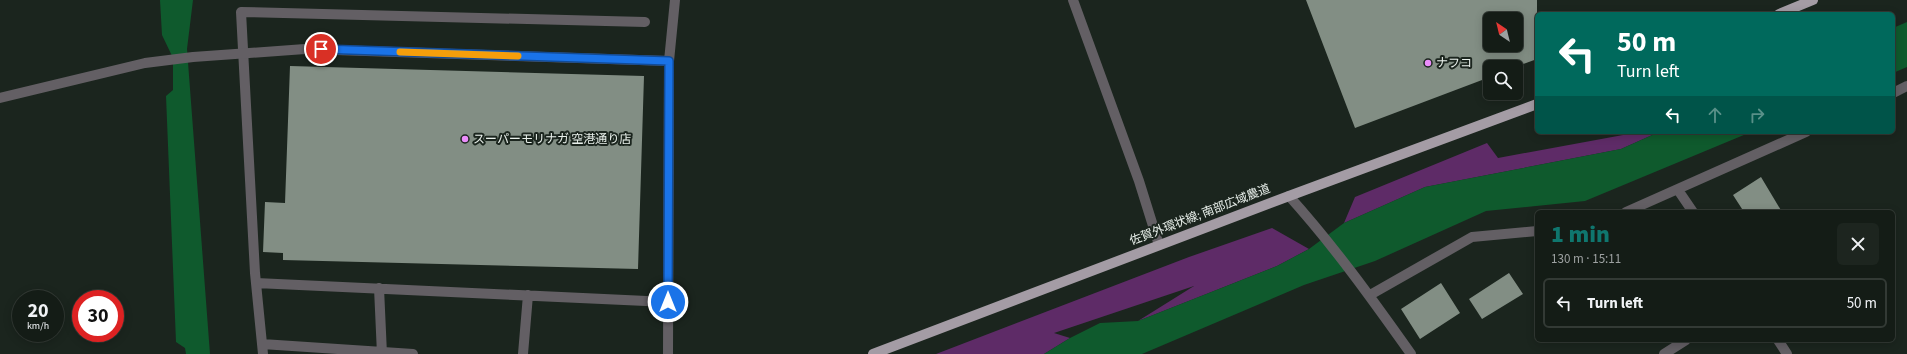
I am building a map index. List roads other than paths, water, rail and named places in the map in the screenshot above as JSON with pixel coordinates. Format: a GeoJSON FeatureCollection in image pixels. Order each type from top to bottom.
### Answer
{"type":"FeatureCollection","features":[{"type":"Feature","properties":{"kind":"main road"},"geometry":{"type":"LineString","coordinates":[[1784,12],[1813,0]]}},
{"type":"Feature","properties":{"kind":"main road","name":"佐賀外環状線; 南部広域農道"},"geometry":{"type":"LineString","coordinates":[[873,354],[1289,196],[1535,105]]}},
{"type":"Feature","properties":{"kind":"street"},"geometry":{"type":"LineString","coordinates":[[668,354],[669,61],[675,0]]}},
{"type":"Feature","properties":{"kind":"street"},"geometry":{"type":"LineString","coordinates":[[1073,0],[1139,181],[1159,245]]}},
{"type":"Feature","properties":{"kind":"street"},"geometry":{"type":"LineString","coordinates":[[413,354],[263,349],[256,283],[242,53],[241,12],[645,22]]}},
{"type":"Feature","properties":{"kind":"street"},"geometry":{"type":"LineString","coordinates":[[0,98],[145,64],[169,60],[305,49],[669,61]]}},
{"type":"Feature","properties":{"kind":"street"},"geometry":{"type":"LineString","coordinates":[[1895,92],[1907,86]]}},
{"type":"Feature","properties":{"kind":"street"},"geometry":{"type":"LineString","coordinates":[[1631,210],[1802,134]]}},
{"type":"Feature","properties":{"kind":"street"},"geometry":{"type":"LineString","coordinates":[[1678,190],[1692,210]]}},
{"type":"Feature","properties":{"kind":"street"},"geometry":{"type":"LineString","coordinates":[[1289,196],[1318,228],[1356,275],[1411,354]]}},
{"type":"Feature","properties":{"kind":"street"},"geometry":{"type":"LineString","coordinates":[[1370,295],[1472,237],[1535,231]]}},
{"type":"Feature","properties":{"kind":"street"},"geometry":{"type":"LineString","coordinates":[[256,283],[668,302]]}},
{"type":"Feature","properties":{"kind":"street"},"geometry":{"type":"LineString","coordinates":[[379,288],[382,353]]}},
{"type":"Feature","properties":{"kind":"street"},"geometry":{"type":"LineString","coordinates":[[523,354],[528,295]]}},
{"type":"Feature","properties":{"kind":"street"},"geometry":{"type":"LineString","coordinates":[[1664,354],[1683,342]]}},
{"type":"Feature","properties":{"kind":"street"},"geometry":{"type":"LineString","coordinates":[[1779,342],[1787,354]]}},
{"type":"Feature","properties":{"kind":"place","name":"ナフコ"},"geometry":{"type":"Point","coordinates":[1428,63]}},
{"type":"Feature","properties":{"kind":"place","name":"スーパーモリナガ 空港通り店"},"geometry":{"type":"Point","coordinates":[465,139]}}]}
